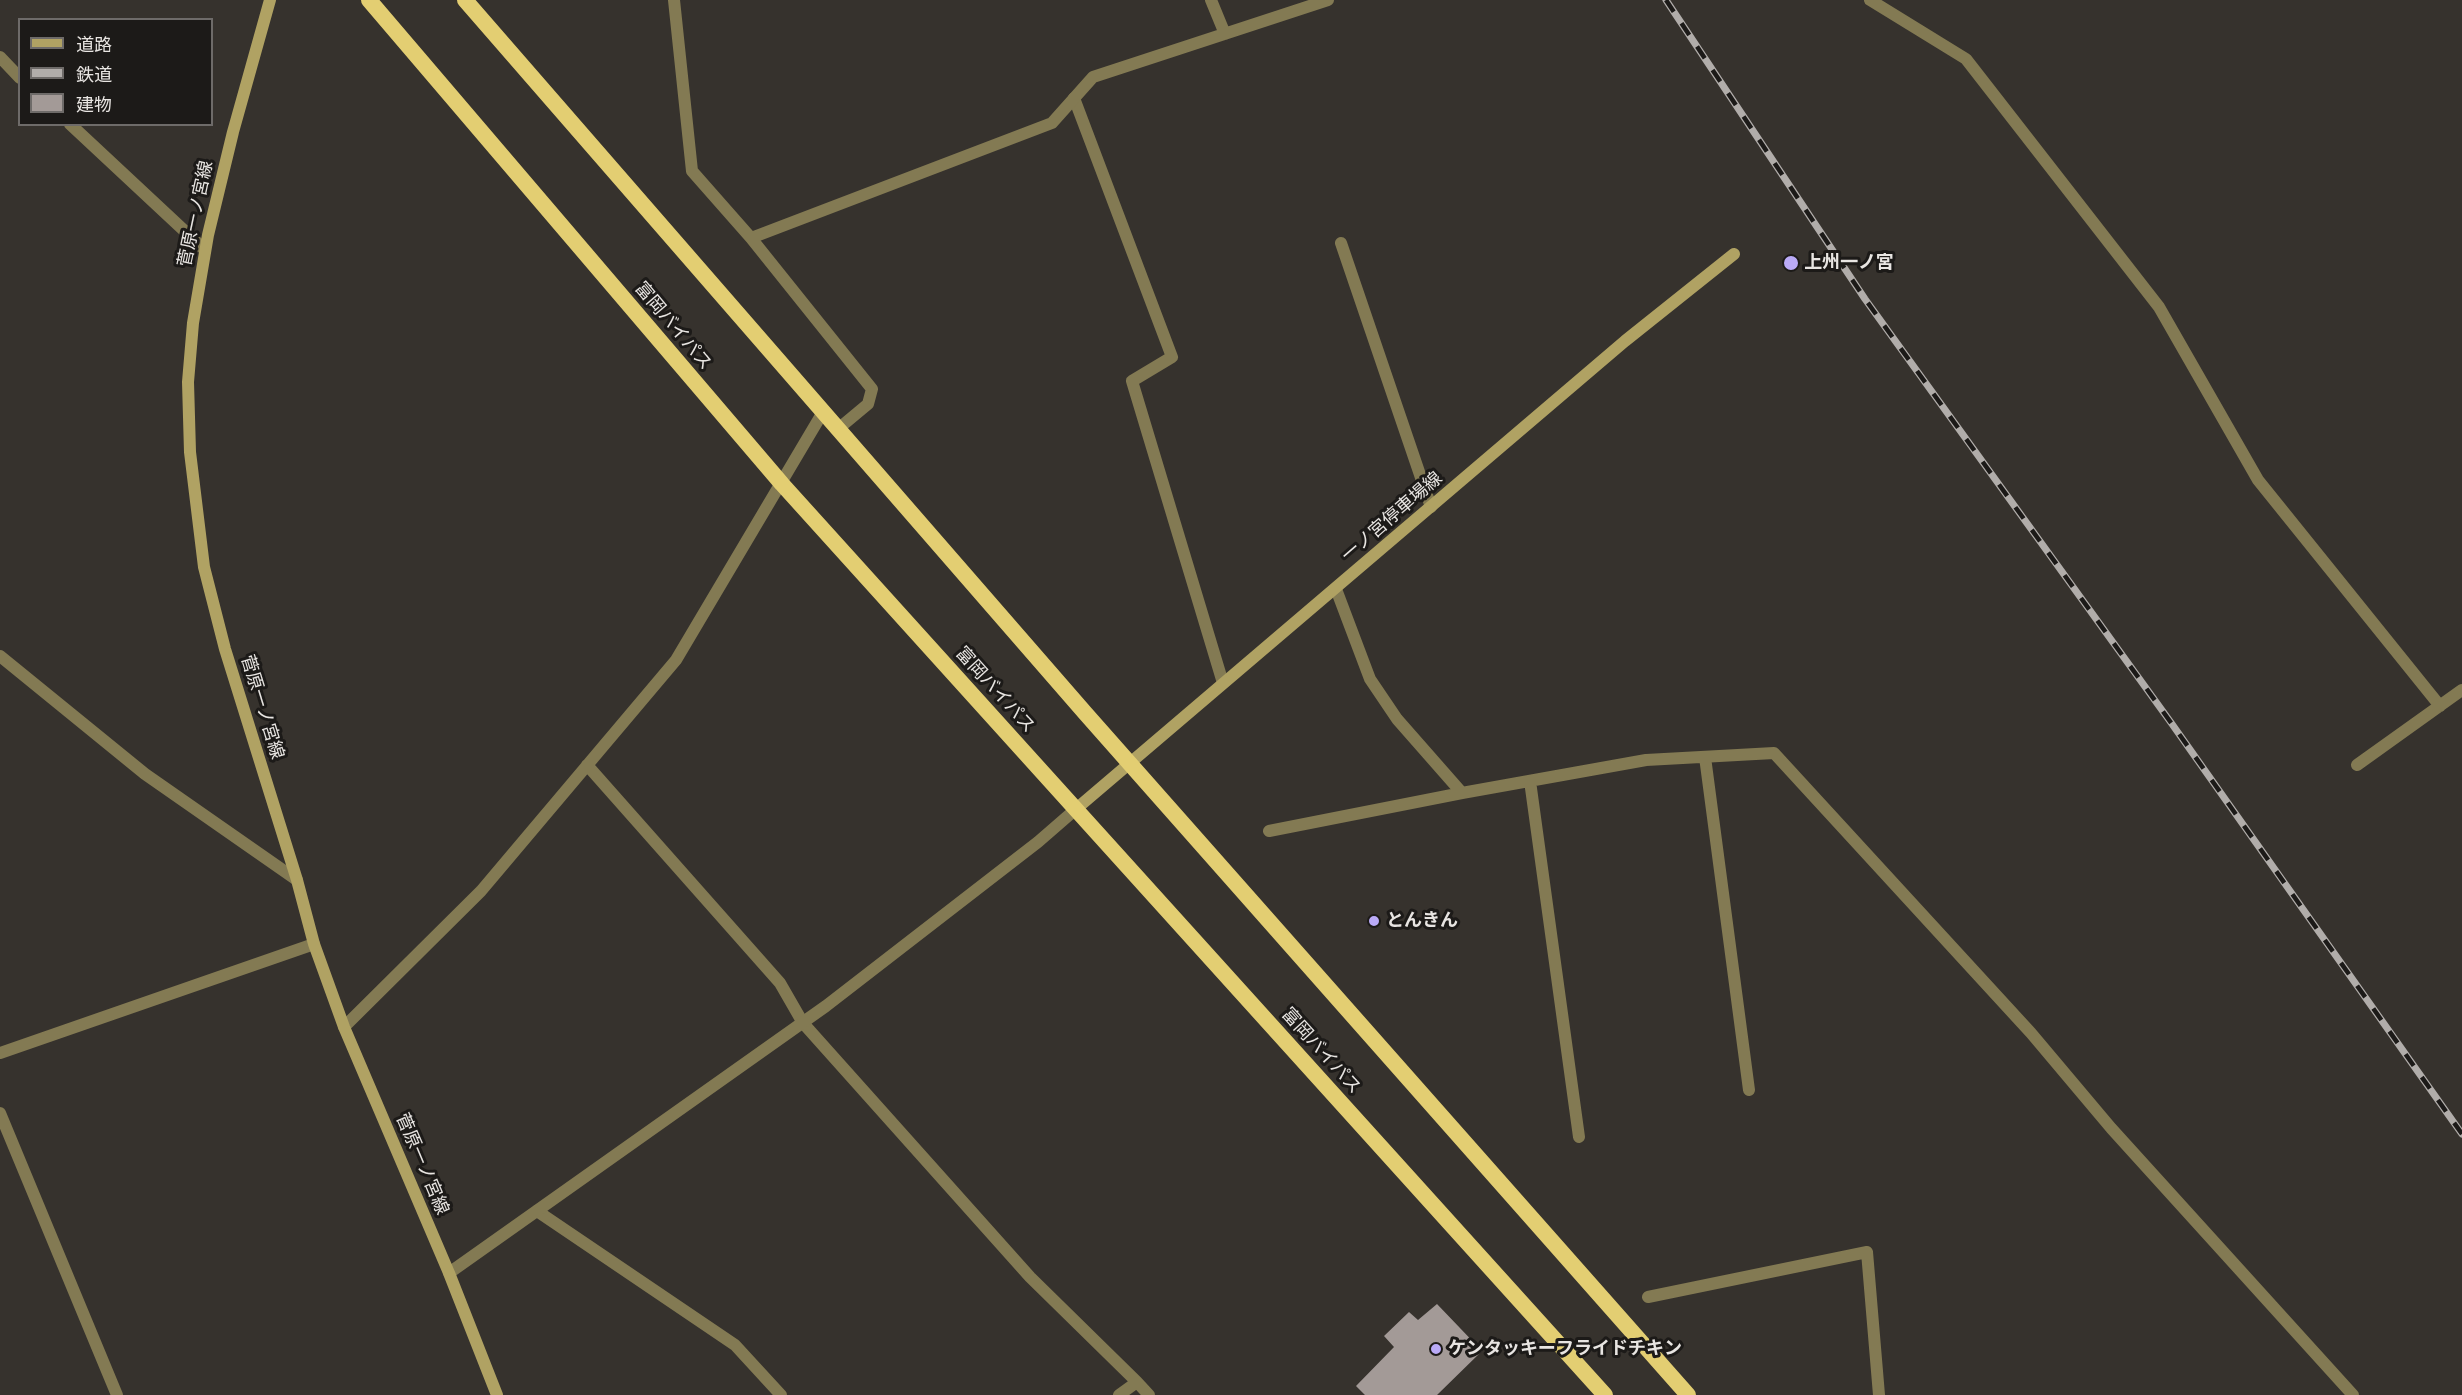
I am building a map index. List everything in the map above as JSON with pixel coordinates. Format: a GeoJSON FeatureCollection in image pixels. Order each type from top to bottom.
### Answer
{"type":"FeatureCollection","features":[{"type":"Feature","properties":{"kind":"highway","name":"富岡バイパス"},"geometry":{"type":"LineString","coordinates":[[369,0],[782,484],[1605,1395]]}},
{"type":"Feature","properties":{"kind":"highway"},"geometry":{"type":"LineString","coordinates":[[465,0],[1129,762],[1688,1395]]}},
{"type":"Feature","properties":{"kind":"main road","name":"菅原一ノ宮線"},"geometry":{"type":"LineString","coordinates":[[270,0],[233,132],[205,250],[193,323],[188,382],[190,452],[204,567],[250,734],[297,880],[314,944],[344,1027],[449,1273],[497,1395]]}},
{"type":"Feature","properties":{"kind":"main road","name":"一ノ宮停車場線"},"geometry":{"type":"LineString","coordinates":[[1076,808],[1625,341],[1734,254]]}},
{"type":"Feature","properties":{"kind":"street"},"geometry":{"type":"LineString","coordinates":[[674,0],[692,171],[750,238],[872,389],[868,404],[838,429]]}},
{"type":"Feature","properties":{"kind":"street"},"geometry":{"type":"LineString","coordinates":[[1211,0],[1225,34]]}},
{"type":"Feature","properties":{"kind":"street"},"geometry":{"type":"LineString","coordinates":[[750,238],[1052,123],[1093,77],[1328,0]]}},
{"type":"Feature","properties":{"kind":"street"},"geometry":{"type":"LineString","coordinates":[[1870,0],[1966,59],[2159,307],[2258,480],[2440,706]]}},
{"type":"Feature","properties":{"kind":"street"},"geometry":{"type":"LineString","coordinates":[[0,57],[18,76]]}},
{"type":"Feature","properties":{"kind":"street"},"geometry":{"type":"LineString","coordinates":[[1074,98],[1172,357],[1132,381],[1223,683]]}},
{"type":"Feature","properties":{"kind":"street"},"geometry":{"type":"LineString","coordinates":[[72,126],[205,250]]}},
{"type":"Feature","properties":{"kind":"street"},"geometry":{"type":"LineString","coordinates":[[1341,243],[1431,507]]}},
{"type":"Feature","properties":{"kind":"street"},"geometry":{"type":"LineString","coordinates":[[344,1027],[481,891],[676,660],[824,412]]}},
{"type":"Feature","properties":{"kind":"street"},"geometry":{"type":"LineString","coordinates":[[1336,589],[1370,679],[1397,719],[1462,793]]}},
{"type":"Feature","properties":{"kind":"street"},"geometry":{"type":"LineString","coordinates":[[0,656],[145,774],[297,880]]}},
{"type":"Feature","properties":{"kind":"street"},"geometry":{"type":"LineString","coordinates":[[2356,765],[2462,690]]}},
{"type":"Feature","properties":{"kind":"street"},"geometry":{"type":"LineString","coordinates":[[1269,831],[1646,760],[1774,753],[2031,1033],[2111,1128],[2353,1395]]}},
{"type":"Feature","properties":{"kind":"street"},"geometry":{"type":"LineString","coordinates":[[1704,757],[1749,1090]]}},
{"type":"Feature","properties":{"kind":"street"},"geometry":{"type":"LineString","coordinates":[[587,765],[780,983],[803,1023],[1030,1277],[1149,1395]]}},
{"type":"Feature","properties":{"kind":"street"},"geometry":{"type":"LineString","coordinates":[[1530,781],[1579,1137]]}},
{"type":"Feature","properties":{"kind":"street"},"geometry":{"type":"LineString","coordinates":[[449,1273],[803,1023],[1028,849],[1076,808]]}},
{"type":"Feature","properties":{"kind":"street"},"geometry":{"type":"LineString","coordinates":[[0,1053],[314,944]]}},
{"type":"Feature","properties":{"kind":"street"},"geometry":{"type":"LineString","coordinates":[[0,1113],[117,1395]]}},
{"type":"Feature","properties":{"kind":"street"},"geometry":{"type":"LineString","coordinates":[[537,1211],[735,1345],[781,1395]]}},
{"type":"Feature","properties":{"kind":"street"},"geometry":{"type":"LineString","coordinates":[[1648,1298],[1867,1252],[1879,1395]]}},
{"type":"Feature","properties":{"kind":"street"},"geometry":{"type":"LineString","coordinates":[[1119,1395],[1137,1382]]}},
{"type":"Feature","properties":{"kind":"building","name":"ケンタッキーフライドチキン"},"geometry":{"type":"Polygon","coordinates":[[[1437,1304],[1482,1351],[1437,1395],[1365,1395],[1356,1386],[1394,1347],[1384,1336],[1409,1312],[1418,1320],[1437,1304]]]}},
{"type":"Feature","properties":{"kind":"railway"},"geometry":{"type":"LineString","coordinates":[[1666,0],[1865,299],[2172,724],[2462,1134]]}},
{"type":"Feature","properties":{"kind":"place","name":"上州一ノ宮"},"geometry":{"type":"Point","coordinates":[1791,263]}},
{"type":"Feature","properties":{"kind":"place","name":"とんきん"},"geometry":{"type":"Point","coordinates":[1374,921]}},
{"type":"Feature","properties":{"kind":"place","name":"ケンタッキーフライドチキン"},"geometry":{"type":"Point","coordinates":[1436,1349]}}]}
